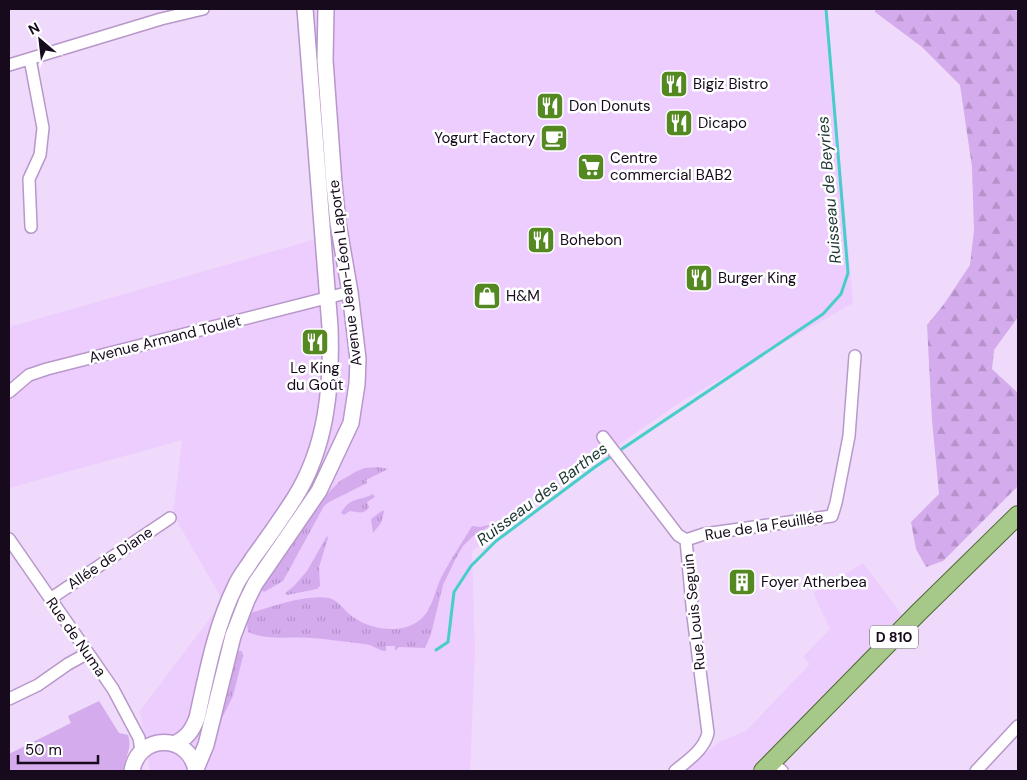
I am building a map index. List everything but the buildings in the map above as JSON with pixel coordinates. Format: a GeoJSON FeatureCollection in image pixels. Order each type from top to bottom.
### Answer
{"type":"FeatureCollection","features":[{"type":"Feature","properties":{"kind":"main road","name":"D 810"},"geometry":{"type":"LineString","coordinates":[[775,769],[912,620],[1018,515]]}},
{"type":"Feature","properties":{"kind":"main road","name":"D 810"},"geometry":{"type":"LineString","coordinates":[[775,769],[1018,532]]}},
{"type":"Feature","properties":{"kind":"street"},"geometry":{"type":"LineString","coordinates":[[9,65],[160,19],[203,9]]}},
{"type":"Feature","properties":{"kind":"street","name":"Avenue Jean-Léon Laporte"},"geometry":{"type":"LineString","coordinates":[[174,744],[192,731],[197,718],[217,631],[236,585],[295,497],[311,466],[322,432],[330,382],[330,327],[305,9]]}},
{"type":"Feature","properties":{"kind":"street","name":"Avenue Jean-Léon Laporte"},"geometry":{"type":"LineString","coordinates":[[196,770],[206,745],[238,618],[256,584],[319,491],[351,423],[357,384],[358,359],[334,184],[326,60],[326,9]]}},
{"type":"Feature","properties":{"kind":"street"},"geometry":{"type":"LineString","coordinates":[[30,59],[43,128],[40,156],[29,180],[31,227]]}},
{"type":"Feature","properties":{"kind":"street","name":"Avenue Armand Toulet"},"geometry":{"type":"LineString","coordinates":[[9,392],[29,376],[47,369],[350,292]]}},
{"type":"Feature","properties":{"kind":"street","name":"Rue de la Feuillée"},"geometry":{"type":"LineString","coordinates":[[686,540],[704,534],[832,516],[849,436],[855,356]]}},
{"type":"Feature","properties":{"kind":"street","name":"Rue Louis Seguin"},"geometry":{"type":"LineString","coordinates":[[604,438],[678,535],[686,540],[693,616],[708,733],[702,748],[675,771]]}},
{"type":"Feature","properties":{"kind":"street","name":"Allée de Diane"},"geometry":{"type":"LineString","coordinates":[[50,599],[170,518]]}},
{"type":"Feature","properties":{"kind":"street","name":"Rue de Numa"},"geometry":{"type":"LineString","coordinates":[[9,539],[113,689],[144,745]]}},
{"type":"Feature","properties":{"kind":"street"},"geometry":{"type":"LineString","coordinates":[[9,699],[38,685],[68,664],[88,653]]}},
{"type":"Feature","properties":{"kind":"street"},"geometry":{"type":"LineString","coordinates":[[976,771],[1018,726]]}},
{"type":"Feature","properties":{"kind":"street"},"geometry":{"type":"LineString","coordinates":[[132,771],[133,764],[144,745],[164,742],[174,744],[189,753],[196,770]]}},
{"type":"Feature","properties":{"kind":"shaded area"},"geometry":{"type":"Polygon","coordinates":[[[299,9],[827,9],[853,303],[679,403],[547,494],[472,551],[475,652],[470,771],[150,771],[140,711],[223,601],[173,514],[182,440],[9,488],[9,327],[316,239],[299,9]]]}},
{"type":"Feature","properties":{"kind":"shaded area"},"geometry":{"type":"Polygon","coordinates":[[[863,563],[902,615],[752,771],[685,771],[719,742],[746,731],[810,664],[803,657],[830,629],[813,593],[863,563]]]}},
{"type":"Feature","properties":{"kind":"green space"},"geometry":{"type":"Polygon","coordinates":[[[875,9],[1005,9],[1018,11],[1018,317],[994,350],[992,369],[1018,393],[1018,486],[943,561],[926,567],[916,549],[911,522],[939,494],[932,420],[927,325],[944,304],[970,265],[974,230],[972,167],[960,85],[922,47],[875,12],[875,9]]]}},
{"type":"Feature","properties":{"kind":"green space"},"geometry":{"type":"Polygon","coordinates":[[[378,467],[388,469],[366,480],[367,483],[324,506],[283,581],[264,592],[261,589],[262,586],[324,497],[340,481],[357,471],[378,467]]]}},
{"type":"Feature","properties":{"kind":"green space"},"geometry":{"type":"Polygon","coordinates":[[[373,494],[375,497],[367,502],[369,507],[365,511],[350,511],[344,515],[341,513],[348,504],[373,494]]]}},
{"type":"Feature","properties":{"kind":"green space"},"geometry":{"type":"Polygon","coordinates":[[[383,510],[381,523],[373,533],[371,519],[383,510]]]}},
{"type":"Feature","properties":{"kind":"green space"},"geometry":{"type":"Polygon","coordinates":[[[493,524],[472,537],[463,546],[456,558],[443,585],[431,634],[425,648],[399,647],[395,651],[395,646],[386,646],[386,651],[364,644],[317,638],[270,637],[248,632],[247,621],[251,613],[290,601],[320,597],[333,599],[353,617],[378,628],[396,629],[414,624],[428,610],[441,578],[472,526],[480,527],[493,524]]]}},
{"type":"Feature","properties":{"kind":"green space"},"geometry":{"type":"Polygon","coordinates":[[[327,536],[319,567],[320,586],[317,589],[287,595],[285,593],[307,571],[327,536]]]}},
{"type":"Feature","properties":{"kind":"green space"},"geometry":{"type":"Polygon","coordinates":[[[237,651],[242,651],[243,656],[233,696],[218,726],[235,655],[237,651]]]}},
{"type":"Feature","properties":{"kind":"green space"},"geometry":{"type":"Polygon","coordinates":[[[99,701],[119,733],[128,735],[129,749],[123,771],[9,771],[9,754],[71,723],[68,716],[99,701]]]}},
{"type":"Feature","properties":{"kind":"waterway","name":"Ruisseau de Beyries"},"geometry":{"type":"LineString","coordinates":[[436,650],[448,642],[454,592],[471,566],[496,541],[595,467],[823,314],[841,294],[848,273],[826,9]]}},
{"type":"Feature","properties":{"kind":"place","name":"Bigiz Bistro"},"geometry":{"type":"Point","coordinates":[674,84]}},
{"type":"Feature","properties":{"kind":"place","name":"Don Donuts"},"geometry":{"type":"Point","coordinates":[550,106]}},
{"type":"Feature","properties":{"kind":"place","name":"Dicapo"},"geometry":{"type":"Point","coordinates":[679,123]}},
{"type":"Feature","properties":{"kind":"place","name":"Yogurt Factory"},"geometry":{"type":"Point","coordinates":[554,138]}},
{"type":"Feature","properties":{"kind":"place","name":"Centre commercial BAB2"},"geometry":{"type":"Point","coordinates":[591,167]}},
{"type":"Feature","properties":{"kind":"place","name":"Bohebon"},"geometry":{"type":"Point","coordinates":[541,240]}},
{"type":"Feature","properties":{"kind":"place","name":"Burger King"},"geometry":{"type":"Point","coordinates":[699,278]}},
{"type":"Feature","properties":{"kind":"place","name":"H&M"},"geometry":{"type":"Point","coordinates":[487,296]}},
{"type":"Feature","properties":{"kind":"place","name":"Le King du Goût"},"geometry":{"type":"Point","coordinates":[315,342]}},
{"type":"Feature","properties":{"kind":"place","name":"Foyer Atherbea"},"geometry":{"type":"Point","coordinates":[742,582]}},
{"type":"Feature","properties":{"kind":"water label","name":"Ruisseau des Barthes"},"geometry":{"type":"Point","coordinates":[542,494]}}]}
